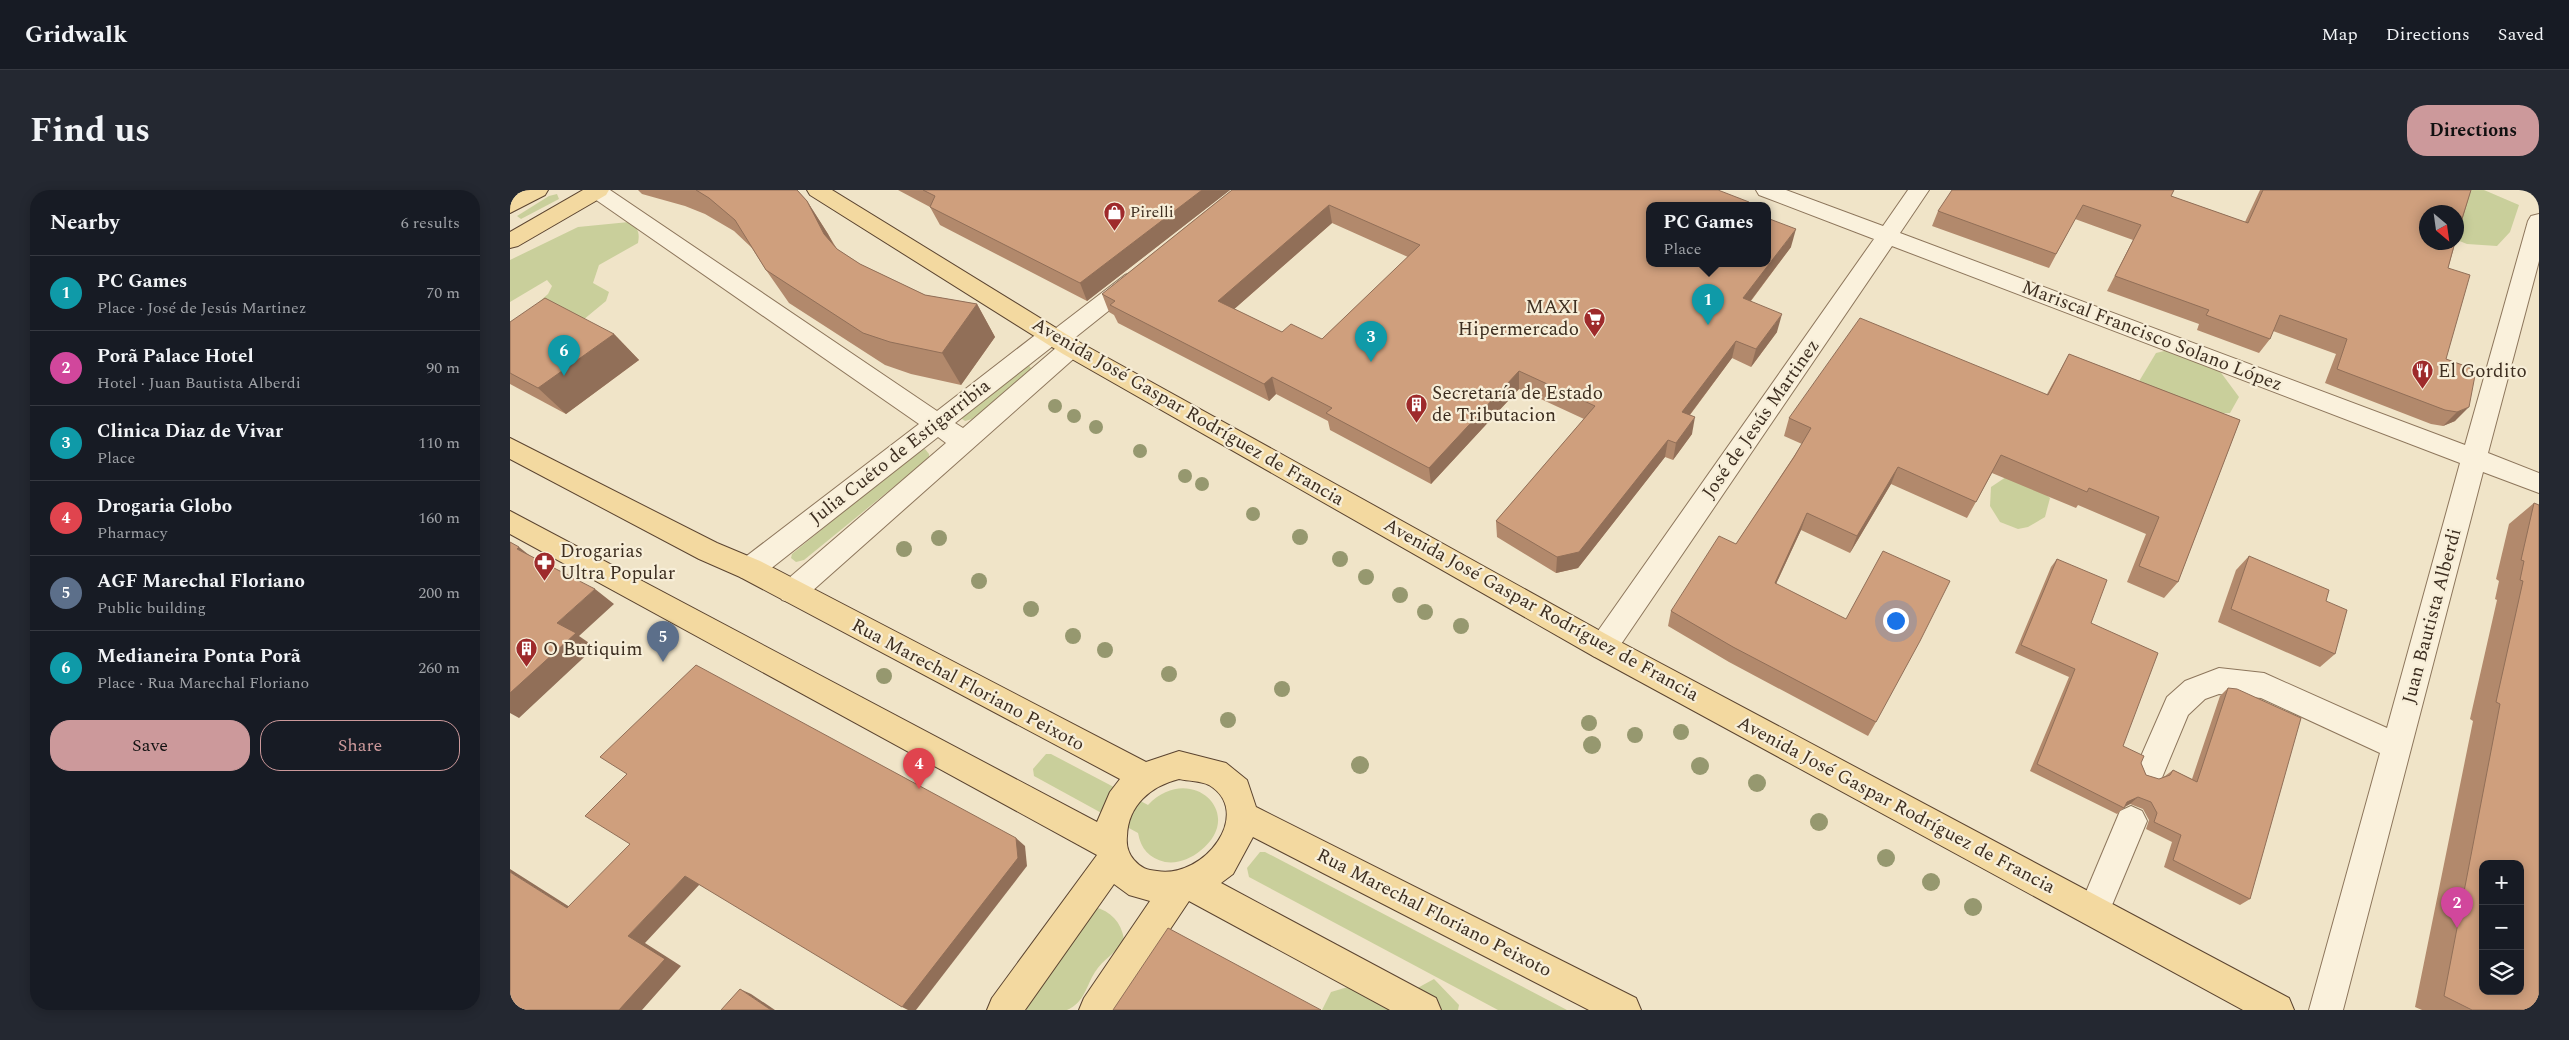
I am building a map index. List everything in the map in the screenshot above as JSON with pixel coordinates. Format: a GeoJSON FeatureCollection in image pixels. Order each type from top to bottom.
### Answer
{"type":"FeatureCollection","features":[{"type":"Feature","properties":{"kind":"main road"},"geometry":{"type":"LineString","coordinates":[[510,206],[538,190]]}},
{"type":"Feature","properties":{"kind":"main road"},"geometry":{"type":"LineString","coordinates":[[514,235],[598,190]]}},
{"type":"Feature","properties":{"kind":"main road","name":"Avenida José Gaspar Rodríguez de Francia"},"geometry":{"type":"LineString","coordinates":[[817,190],[1060,341],[1603,647],[2277,1010]]}},
{"type":"Feature","properties":{"kind":"main road","name":"Rua Marechal Floriano Peixoto"},"geometry":{"type":"LineString","coordinates":[[510,448],[708,551],[750,569],[1145,777]]}},
{"type":"Feature","properties":{"kind":"main road"},"geometry":{"type":"LineString","coordinates":[[510,522],[1112,852],[1129,877],[1141,884],[1156,888],[1184,886],[1207,876],[1222,864],[1232,850],[1241,831],[1244,816],[1237,791],[1229,780],[1217,771],[1200,765],[1179,765],[1160,770],[1145,777],[1130,790],[1118,806],[1111,825],[1112,852],[1004,1010]]}},
{"type":"Feature","properties":{"kind":"main road","name":"Rua Marechal Floriano Peixoto"},"geometry":{"type":"LineString","coordinates":[[1244,816],[1624,1010]]}},
{"type":"Feature","properties":{"kind":"main road"},"geometry":{"type":"LineString","coordinates":[[1096,1010],[1184,886]]}},
{"type":"Feature","properties":{"kind":"main road"},"geometry":{"type":"LineString","coordinates":[[1184,886],[1424,1010]]}},
{"type":"Feature","properties":{"kind":"street"},"geometry":{"type":"LineString","coordinates":[[598,190],[964,442]]}},
{"type":"Feature","properties":{"kind":"street","name":"Mariscal Francisco Solano López"},"geometry":{"type":"LineString","coordinates":[[1766,190],[2539,483]]}},
{"type":"Feature","properties":{"kind":"street","name":"José de Jesús Martinez"},"geometry":{"type":"LineString","coordinates":[[1603,647],[1919,190]]}},
{"type":"Feature","properties":{"kind":"street","name":"Juan Bautista Alberdi"},"geometry":{"type":"LineString","coordinates":[[2326,1010],[2398,747],[2473,458],[2539,221]]}},
{"type":"Feature","properties":{"kind":"street","name":"Julia Cuéto de Estigarribia"},"geometry":{"type":"LineString","coordinates":[[750,569],[938,423],[1060,341],[1152,265]]}},
{"type":"Feature","properties":{"kind":"street","name":"Julia Cuéto de Estigarribia"},"geometry":{"type":"LineString","coordinates":[[792,592],[964,442],[1060,341]]}},
{"type":"Feature","properties":{"kind":"street"},"geometry":{"type":"LineString","coordinates":[[2150,770],[2177,706],[2195,690],[2219,681],[2264,686],[2398,747]]}},
{"type":"Feature","properties":{"kind":"street"},"geometry":{"type":"LineString","coordinates":[[2094,911],[2131,822]]}},
{"type":"Feature","properties":{"kind":"green space"},"geometry":{"type":"Polygon","coordinates":[[[2448,190],[2484,190],[2519,205],[2510,232],[2497,246],[2464,243],[2464,205],[2433,205],[2448,190]]]}},
{"type":"Feature","properties":{"kind":"green space"},"geometry":{"type":"Polygon","coordinates":[[[557,194],[559,199],[521,219],[517,216],[549,196],[557,194]]]}},
{"type":"Feature","properties":{"kind":"green space"},"geometry":{"type":"Polygon","coordinates":[[[629,222],[638,231],[638,243],[599,265],[593,283],[609,292],[606,301],[583,320],[538,303],[548,294],[552,286],[547,280],[510,302],[510,260],[578,227],[629,222]]]}},
{"type":"Feature","properties":{"kind":"green space"},"geometry":{"type":"Polygon","coordinates":[[[2181,347],[2219,370],[2239,397],[2230,413],[2204,414],[2138,383],[2156,353],[2181,347]]]}},
{"type":"Feature","properties":{"kind":"green space"},"geometry":{"type":"Polygon","coordinates":[[[1029,365],[1033,372],[972,419],[965,421],[959,417],[1029,365]]]}},
{"type":"Feature","properties":{"kind":"green space"},"geometry":{"type":"Polygon","coordinates":[[[925,449],[929,454],[929,458],[804,560],[796,562],[791,558],[792,554],[916,452],[925,449]]]}},
{"type":"Feature","properties":{"kind":"green space"},"geometry":{"type":"Polygon","coordinates":[[[2009,475],[2025,477],[2050,498],[2045,517],[2028,527],[2018,529],[2000,522],[1990,506],[1991,487],[2009,475]]]}},
{"type":"Feature","properties":{"kind":"green space"},"geometry":{"type":"Polygon","coordinates":[[[1046,754],[1051,754],[1148,805],[1164,793],[1181,788],[1196,790],[1208,798],[1216,809],[1218,822],[1213,837],[1200,851],[1184,860],[1165,862],[1154,858],[1141,844],[1138,833],[1034,776],[1033,769],[1046,754]]]}},
{"type":"Feature","properties":{"kind":"green space"},"geometry":{"type":"Polygon","coordinates":[[[1260,852],[1265,852],[1567,1010],[1498,1010],[1249,877],[1247,868],[1260,852]]]}},
{"type":"Feature","properties":{"kind":"green space"},"geometry":{"type":"Polygon","coordinates":[[[1094,907],[1110,914],[1118,922],[1124,939],[1121,944],[1098,967],[1078,1003],[1073,1007],[1067,1010],[1027,1010],[1025,1004],[1094,907]]]}},
{"type":"Feature","properties":{"kind":"green space"},"geometry":{"type":"Polygon","coordinates":[[[1434,979],[1459,1005],[1458,1010],[1396,1010],[1401,997],[1434,979]]]}},
{"type":"Feature","properties":{"kind":"green space"},"geometry":{"type":"Polygon","coordinates":[[[1368,981],[1391,1010],[1322,1010],[1331,992],[1368,981]]]}},
{"type":"Feature","properties":{"kind":"building"},"geometry":{"type":"Polygon","coordinates":[[[696,190],[797,190],[807,201],[824,234],[837,249],[860,264],[925,295],[977,304],[942,353],[890,342],[863,333],[766,270],[735,220],[709,198],[696,190]]]}},
{"type":"Feature","properties":{"kind":"building"},"geometry":{"type":"Polygon","coordinates":[[[923,190],[1202,190],[1080,283],[930,207],[935,196],[923,190]]]}},
{"type":"Feature","properties":{"kind":"building"},"geometry":{"type":"Polygon","coordinates":[[[1232,190],[1718,190],[1749,202],[1646,202],[1646,267],[1767,267],[1743,298],[1782,314],[1756,349],[1736,341],[1682,412],[1695,417],[1676,443],[1668,440],[1579,552],[1557,557],[1496,521],[1595,406],[1519,371],[1429,468],[1326,413],[1332,408],[1272,377],[1264,384],[1110,305],[1115,301],[1102,294],[1232,190]],[[1329,205],[1218,301],[1282,332],[1291,324],[1322,339],[1420,245],[1329,205]]]}},
{"type":"Feature","properties":{"kind":"building"},"geometry":{"type":"Polygon","coordinates":[[[1952,190],[2174,190],[2171,196],[2248,223],[2263,190],[2471,190],[2464,212],[2464,205],[2419,205],[2419,250],[2453,250],[2448,268],[2470,275],[2446,359],[2476,370],[2469,407],[2457,412],[2445,410],[2337,369],[2347,339],[2280,315],[2270,339],[2206,315],[2209,310],[2115,276],[2141,225],[2083,205],[2056,254],[1938,211],[1952,190]]]}},
{"type":"Feature","properties":{"kind":"building"},"geometry":{"type":"Polygon","coordinates":[[[1771,220],[1796,229],[1771,262],[1771,220]]]}},
{"type":"Feature","properties":{"kind":"building"},"geometry":{"type":"Polygon","coordinates":[[[545,298],[614,334],[538,388],[510,373],[510,322],[545,298]]]}},
{"type":"Feature","properties":{"kind":"building"},"geometry":{"type":"Polygon","coordinates":[[[1860,318],[2048,395],[2069,354],[2240,420],[2178,582],[2139,566],[2159,517],[2089,488],[2087,492],[2001,455],[1976,502],[1898,467],[1857,536],[1807,513],[1775,583],[1846,619],[1883,551],[1950,581],[1876,722],[1733,647],[1671,611],[1719,536],[1736,544],[1794,457],[1811,428],[1789,418],[1860,318]]]}},
{"type":"Feature","properties":{"kind":"building"},"geometry":{"type":"Polygon","coordinates":[[[2534,503],[2539,505],[2539,1010],[2472,1010],[2444,996],[2500,704],[2496,702],[2523,581],[2520,580],[2524,561],[2521,560],[2534,503]]]}},
{"type":"Feature","properties":{"kind":"building"},"geometry":{"type":"Polygon","coordinates":[[[510,542],[519,547],[517,549],[595,589],[557,623],[576,633],[510,693],[510,542]]]}},
{"type":"Feature","properties":{"kind":"building"},"geometry":{"type":"Polygon","coordinates":[[[2249,556],[2329,590],[2326,601],[2347,610],[2335,654],[2231,609],[2249,556]]]}},
{"type":"Feature","properties":{"kind":"building"},"geometry":{"type":"Polygon","coordinates":[[[2057,559],[2107,580],[2091,623],[2158,653],[2123,746],[2144,756],[2141,763],[2146,775],[2159,779],[2170,775],[2173,770],[2197,782],[2228,688],[2237,689],[2301,718],[2250,899],[2173,860],[2181,835],[2154,822],[2157,813],[2151,802],[2138,797],[2127,802],[2124,808],[2037,764],[2075,669],[2021,645],[2057,559]]]}},
{"type":"Feature","properties":{"kind":"building"},"geometry":{"type":"Polygon","coordinates":[[[696,665],[1016,838],[1018,858],[902,1007],[685,876],[628,936],[665,959],[619,1010],[510,1010],[510,872],[567,908],[630,844],[585,816],[627,774],[600,757],[696,665]]]}},
{"type":"Feature","properties":{"kind":"building"},"geometry":{"type":"Polygon","coordinates":[[[1168,928],[1321,1010],[1113,1010],[1168,928]]]}},
{"type":"Feature","properties":{"kind":"building"},"geometry":{"type":"Polygon","coordinates":[[[740,989],[771,1010],[721,1010],[740,989]]]}},
{"type":"Feature","properties":{"kind":"place","name":"Pirelli"},"geometry":{"type":"Point","coordinates":[1114,231]}},
{"type":"Feature","properties":{"kind":"place","name":"PC Games"},"geometry":{"type":"Point","coordinates":[1708,325]}},
{"type":"Feature","properties":{"kind":"place","name":"MAXI Hipermercado"},"geometry":{"type":"Point","coordinates":[1595,337]}},
{"type":"Feature","properties":{"kind":"place","name":"Clinica Diaz de Vivar"},"geometry":{"type":"Point","coordinates":[1371,362]}},
{"type":"Feature","properties":{"kind":"place","name":"Medianeira Ponta Porã"},"geometry":{"type":"Point","coordinates":[564,376]}},
{"type":"Feature","properties":{"kind":"place","name":"El Gordito"},"geometry":{"type":"Point","coordinates":[2422,390]}},
{"type":"Feature","properties":{"kind":"place","name":"Secretaría de Estado de Tributacion"},"geometry":{"type":"Point","coordinates":[1416,423]}},
{"type":"Feature","properties":{"kind":"place","name":"Drogarias Ultra Popular"},"geometry":{"type":"Point","coordinates":[544,581]}},
{"type":"Feature","properties":{"kind":"place","name":"AGF Marechal Floriano"},"geometry":{"type":"Point","coordinates":[663,662]}},
{"type":"Feature","properties":{"kind":"place","name":"O Butiquim"},"geometry":{"type":"Point","coordinates":[527,668]}},
{"type":"Feature","properties":{"kind":"place","name":"Drogaria Globo"},"geometry":{"type":"Point","coordinates":[919,789]}},
{"type":"Feature","properties":{"kind":"place","name":"Porã Palace Hotel"},"geometry":{"type":"Point","coordinates":[2457,928]}}]}
